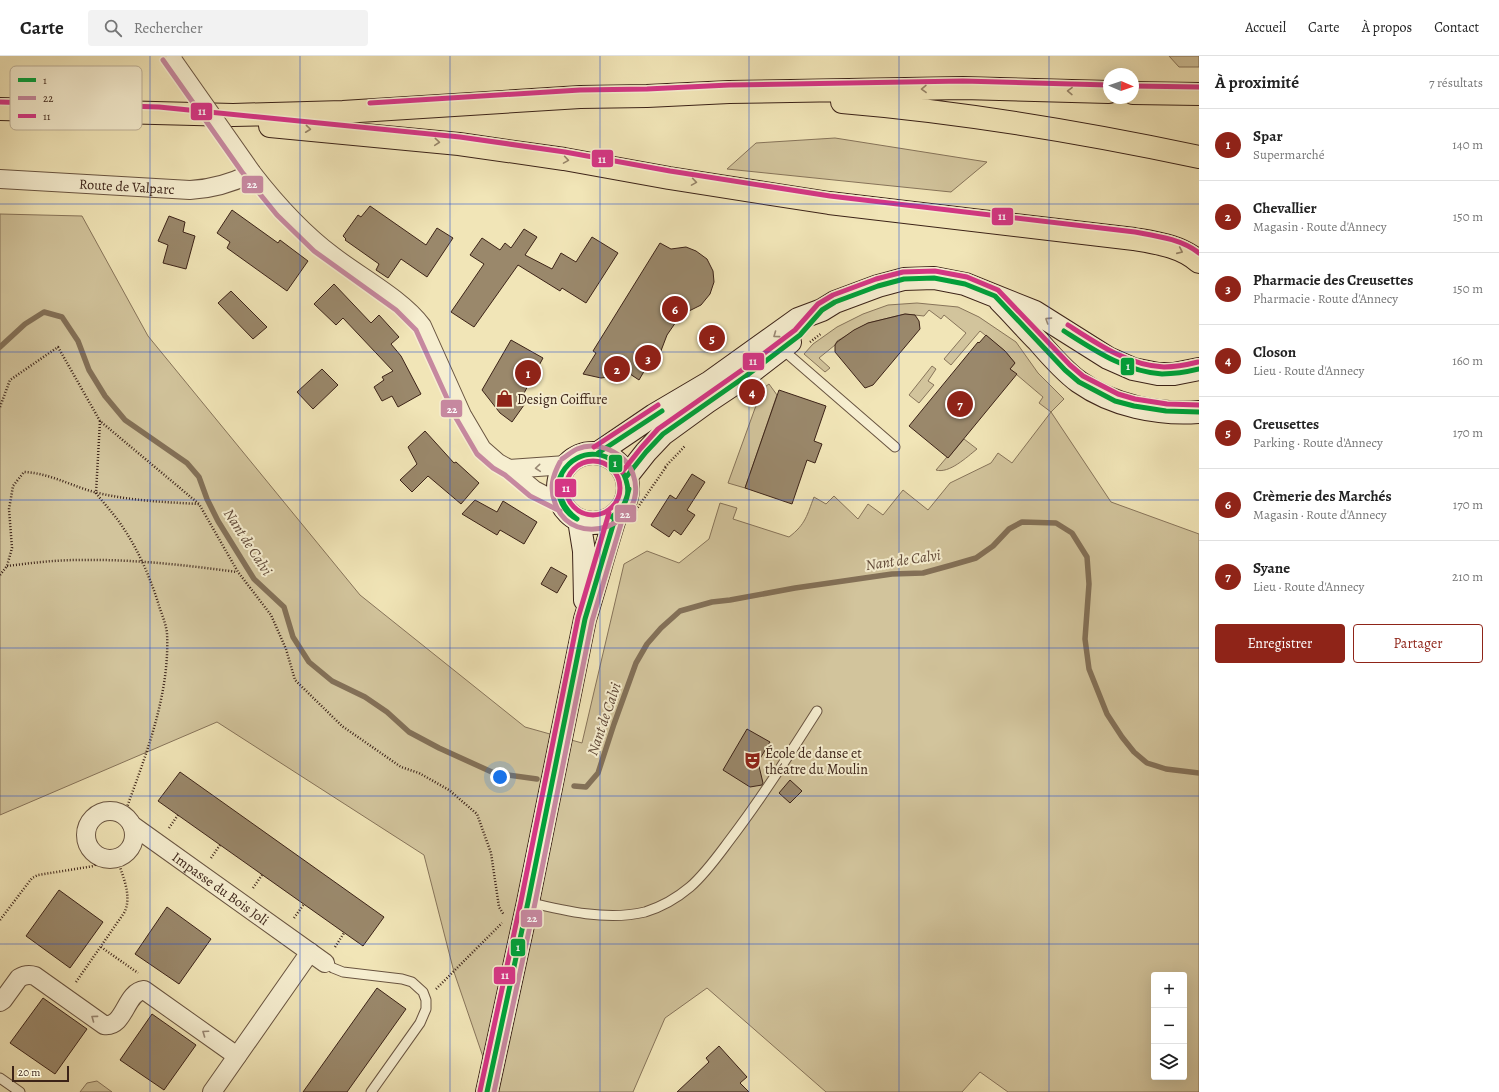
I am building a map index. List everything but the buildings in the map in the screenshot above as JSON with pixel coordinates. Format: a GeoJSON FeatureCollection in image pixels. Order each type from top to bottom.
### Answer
{"type":"FeatureCollection","features":[{"type":"Feature","properties":{"kind":"highway"},"geometry":{"type":"LineString","coordinates":[[142,113],[234,115],[343,112],[573,97],[783,91],[963,88],[1103,92]]}},
{"type":"Feature","properties":{"kind":"highway"},"geometry":{"type":"LineString","coordinates":[[1139,93],[1199,94]]}},
{"type":"Feature","properties":{"kind":"highway"},"geometry":{"type":"LineString","coordinates":[[647,96],[808,100],[878,105],[992,119],[1118,140],[1199,157]]}},
{"type":"Feature","properties":{"kind":"highway"},"geometry":{"type":"LineString","coordinates":[[0,109],[10,109]]}},
{"type":"Feature","properties":{"kind":"highway"},"geometry":{"type":"LineString","coordinates":[[158,114],[459,144],[564,159],[828,203],[1134,239],[1160,243],[1179,250],[1199,262]]}},
{"type":"Feature","properties":{"kind":"main road"},"geometry":{"type":"LineString","coordinates":[[627,476],[663,434],[746,376],[786,353],[800,335],[825,319],[835,302],[878,286],[904,279],[934,278],[965,284],[1035,312],[1094,350],[1121,364],[1147,372],[1174,374],[1199,369]]}},
{"type":"Feature","properties":{"kind":"main road"},"geometry":{"type":"LineString","coordinates":[[996,296],[1065,370],[1079,382],[1096,392],[1115,401],[1134,406],[1166,411],[1199,412]]}},
{"type":"Feature","properties":{"kind":"main road"},"geometry":{"type":"LineString","coordinates":[[598,453],[654,415],[710,382],[798,319],[825,319]]}},
{"type":"Feature","properties":{"kind":"main road"},"geometry":{"type":"LineString","coordinates":[[487,1092],[528,902],[585,619],[600,574],[604,552],[625,514],[625,504],[629,490],[627,476],[616,460],[598,453],[580,455],[566,465],[560,478],[558,492],[563,505],[570,514],[579,520],[591,523],[605,522],[625,514]]}},
{"type":"Feature","properties":{"kind":"main road"},"geometry":{"type":"LineString","coordinates":[[579,520],[584,552],[585,619]]}},
{"type":"Feature","properties":{"kind":"street"},"geometry":{"type":"LineString","coordinates":[[172,59],[274,202],[311,239],[396,301],[415,317],[422,326],[473,436],[489,456],[498,463],[510,469],[534,490],[563,505]]}},
{"type":"Feature","properties":{"kind":"street","name":"Route de Valparc"},"geometry":{"type":"LineString","coordinates":[[0,179],[190,190],[214,188],[226,185],[252,173]]}},
{"type":"Feature","properties":{"kind":"street"},"geometry":{"type":"LineString","coordinates":[[510,469],[566,465]]}},
{"type":"Feature","properties":{"kind":"street","name":"Impasse du Bois Joli"},"geometry":{"type":"LineString","coordinates":[[109,858],[91,850],[86,833],[90,821],[94,816],[106,811],[119,812],[325,963]]}},
{"type":"Feature","properties":{"kind":"street"},"geometry":{"type":"LineString","coordinates":[[109,858],[124,854],[132,844],[134,838],[128,820]]}},
{"type":"Feature","properties":{"kind":"street"},"geometry":{"type":"LineString","coordinates":[[212,1092],[310,952]]}},
{"type":"Feature","properties":{"kind":"street"},"geometry":{"type":"LineString","coordinates":[[0,1002],[19,978],[27,975],[35,976],[104,1025],[110,1025],[116,1022],[136,992],[144,990],[237,1056]]}},
{"type":"Feature","properties":{"kind":"lane"},"geometry":{"type":"LineString","coordinates":[[786,353],[895,447]]}},
{"type":"Feature","properties":{"kind":"lane"},"geometry":{"type":"LineString","coordinates":[[528,902],[585,914],[627,915],[646,911],[675,898],[690,887],[732,837],[760,799],[817,710]]}},
{"type":"Feature","properties":{"kind":"lane"},"geometry":{"type":"LineString","coordinates":[[325,963],[343,972],[402,979],[412,982],[423,992],[426,1000],[426,1009],[420,1023],[371,1092]]}},
{"type":"Feature","properties":{"kind":"lane"},"geometry":{"type":"LineString","coordinates":[[0,1078],[20,1092]]}},
{"type":"Feature","properties":{"kind":"path"},"geometry":{"type":"LineString","coordinates":[[786,353],[825,319]]}},
{"type":"Feature","properties":{"kind":"path"},"geometry":{"type":"LineString","coordinates":[[0,407],[10,380],[58,347],[100,420],[199,504],[238,572],[271,615],[286,648],[294,680],[342,726],[401,767],[419,773],[449,790],[477,814],[491,853],[499,907],[506,918],[426,1000]]}},
{"type":"Feature","properties":{"kind":"path"},"geometry":{"type":"LineString","coordinates":[[100,420],[96,493],[124,529],[142,563],[157,598],[167,631],[166,669],[160,704],[128,820]]}},
{"type":"Feature","properties":{"kind":"path"},"geometry":{"type":"LineString","coordinates":[[625,514],[666,467]]}},
{"type":"Feature","properties":{"kind":"path"},"geometry":{"type":"LineString","coordinates":[[0,575],[7,566],[12,548],[9,509],[13,486],[24,472],[37,472],[96,493],[129,500],[199,504]]}},
{"type":"Feature","properties":{"kind":"path"},"geometry":{"type":"LineString","coordinates":[[7,566],[43,561],[112,560],[178,564],[238,572]]}},
{"type":"Feature","properties":{"kind":"path"},"geometry":{"type":"LineString","coordinates":[[0,920],[32,878],[38,875],[94,866],[109,858],[128,896],[128,904],[124,913],[66,997]]}},
{"type":"Feature","properties":{"kind":"path"},"geometry":{"type":"LineString","coordinates":[[101,947],[142,975],[144,990]]}},
{"type":"Feature","properties":{"kind":"shaded area"},"geometry":{"type":"Polygon","coordinates":[[[1169,56],[1199,56],[1199,67],[1179,67],[1169,56]]]}},
{"type":"Feature","properties":{"kind":"shaded area"},"geometry":{"type":"Polygon","coordinates":[[[835,138],[987,162],[951,192],[727,169],[756,143],[835,138]]]}},
{"type":"Feature","properties":{"kind":"shaded area"},"geometry":{"type":"Polygon","coordinates":[[[0,214],[82,216],[148,336],[360,595],[525,727],[582,743],[624,564],[647,551],[679,563],[709,539],[720,503],[737,508],[733,519],[789,537],[803,523],[814,497],[826,504],[834,496],[858,519],[868,504],[883,515],[903,490],[928,510],[950,483],[991,463],[998,453],[1012,463],[1051,412],[1111,502],[1199,534],[1199,1092],[1008,1092],[980,1072],[962,1092],[826,1092],[707,988],[665,1018],[633,1092],[495,1092],[454,972],[424,855],[217,722],[0,815],[0,214]]]}},
{"type":"Feature","properties":{"kind":"shaded area"},"geometry":{"type":"Polygon","coordinates":[[[917,303],[958,307],[979,317],[1016,342],[1038,373],[1064,399],[1051,412],[1039,403],[1043,397],[1010,369],[1015,363],[1005,351],[980,331],[951,365],[944,359],[966,333],[944,315],[941,319],[929,310],[924,316],[905,314],[868,323],[837,341],[835,345],[819,358],[830,368],[825,372],[804,354],[813,344],[837,327],[863,314],[888,305],[917,303]]]}},
{"type":"Feature","properties":{"kind":"shaded area"},"geometry":{"type":"Polygon","coordinates":[[[932,366],[936,369],[928,381],[934,385],[919,403],[909,395],[932,366]]]}},
{"type":"Feature","properties":{"kind":"shaded area"},"geometry":{"type":"Polygon","coordinates":[[[769,384],[777,395],[745,488],[728,483],[762,389],[769,384]]]}},
{"type":"Feature","properties":{"kind":"shaded area"},"geometry":{"type":"Polygon","coordinates":[[[964,439],[977,449],[952,467],[941,471],[936,470],[947,457],[948,458],[964,439]]]}},
{"type":"Feature","properties":{"kind":"shaded area"},"geometry":{"type":"Polygon","coordinates":[[[97,1081],[112,1092],[80,1092],[87,1083],[97,1081]]]}},
{"type":"Feature","properties":{"kind":"waterway","name":"Nant de Calvi"},"geometry":{"type":"LineString","coordinates":[[0,347],[25,324],[44,312],[62,317],[78,341],[89,370],[105,396],[125,420],[187,463],[199,477],[207,499],[218,521],[254,579],[284,607],[293,637],[309,662],[332,681],[365,697],[387,712],[409,732],[439,748],[494,773],[537,779]]}},
{"type":"Feature","properties":{"kind":"waterway","name":"Nant de Calvi"},"geometry":{"type":"LineString","coordinates":[[574,786],[586,787],[598,773],[636,663],[647,644],[661,628],[680,611],[712,602],[795,588],[892,574],[923,573],[976,558],[993,546],[1009,529],[1022,522],[1056,523],[1072,533],[1087,557],[1089,584],[1085,639],[1089,669],[1107,714],[1122,737],[1134,752],[1147,763],[1166,769],[1199,773]]}},
{"type":"Feature","properties":{"kind":"transit line","name":"22"},"geometry":{"type":"LineString","coordinates":[[163,60],[242,172],[277,215],[314,251],[396,310],[416,330],[456,418],[477,454],[530,496],[560,511]]}},
{"type":"Feature","properties":{"kind":"transit line","name":"11"},"geometry":{"type":"LineString","coordinates":[[370,103],[580,90],[647,89],[729,85],[963,81],[1103,85]]}},
{"type":"Feature","properties":{"kind":"transit line","name":"11"},"geometry":{"type":"LineString","coordinates":[[1139,86],[1199,87]]}},
{"type":"Feature","properties":{"kind":"transit line","name":"11"},"geometry":{"type":"LineString","coordinates":[[0,102],[10,102]]}},
{"type":"Feature","properties":{"kind":"transit line","name":"11"},"geometry":{"type":"LineString","coordinates":[[142,106],[460,137],[565,152],[670,171],[830,196],[1135,232],[1177,241],[1199,253]]}},
{"type":"Feature","properties":{"kind":"transit line","name":"11"},"geometry":{"type":"LineString","coordinates":[[622,472],[658,429],[742,370],[795,330],[818,304],[833,295],[876,279],[903,272],[935,271],[967,277],[998,290],[1070,365],[1083,376],[1118,394],[1135,399],[1167,404],[1199,405]]}},
{"type":"Feature","properties":{"kind":"transit line","name":"1"},"geometry":{"type":"LineString","coordinates":[[627,476],[663,434],[746,376],[800,335],[822,310],[835,302],[878,286],[904,279],[934,278],[965,284],[995,296],[1065,370],[1079,382],[1115,401],[1134,406],[1166,411],[1199,412]]}},
{"type":"Feature","properties":{"kind":"transit line","name":"11"},"geometry":{"type":"LineString","coordinates":[[1068,325],[1113,352],[1138,363],[1151,366],[1172,367],[1198,362]]}},
{"type":"Feature","properties":{"kind":"transit line","name":"1"},"geometry":{"type":"LineString","coordinates":[[1064,331],[1111,359],[1136,369],[1162,374],[1181,373],[1199,369]]}},
{"type":"Feature","properties":{"kind":"transit line","name":"11"},"geometry":{"type":"LineString","coordinates":[[594,447],[658,405]]}},
{"type":"Feature","properties":{"kind":"transit line","name":"1"},"geometry":{"type":"LineString","coordinates":[[598,453],[662,411]]}},
{"type":"Feature","properties":{"kind":"transit line","name":"22"},"geometry":{"type":"LineString","coordinates":[[560,462],[555,472],[552,487],[553,497],[564,518],[577,527],[592,529],[608,526],[621,519],[631,507],[636,492],[633,474],[618,454],[602,447],[594,446],[575,450],[562,459]]}},
{"type":"Feature","properties":{"kind":"transit line","name":"1"},"geometry":{"type":"LineString","coordinates":[[562,473],[569,464],[577,458],[587,455],[596,454],[606,457],[614,462],[621,470],[626,480],[628,493],[623,506],[612,517]]}},
{"type":"Feature","properties":{"kind":"transit line","name":"11"},"geometry":{"type":"LineString","coordinates":[[588,461],[598,461],[608,465],[616,473],[620,483],[620,488],[620,493],[616,503],[608,511],[598,515],[588,515],[578,511],[570,503],[566,493],[566,483],[570,473],[578,465],[588,461]]}},
{"type":"Feature","properties":{"kind":"transit line","name":"1"},"geometry":{"type":"LineString","coordinates":[[562,473],[559,486],[561,499],[567,510],[577,519]]}},
{"type":"Feature","properties":{"kind":"transit line","name":"1"},"geometry":{"type":"LineString","coordinates":[[562,473],[558,486],[560,499],[567,511],[577,519]]}},
{"type":"Feature","properties":{"kind":"transit line","name":"1"},"geometry":{"type":"LineString","coordinates":[[612,517],[624,505],[629,489]]}},
{"type":"Feature","properties":{"kind":"transit line","name":"11"},"geometry":{"type":"LineString","coordinates":[[480,1091],[521,901],[578,618],[609,513]]}},
{"type":"Feature","properties":{"kind":"transit line","name":"1"},"geometry":{"type":"LineString","coordinates":[[487,1092],[528,902],[585,619],[616,515]]}},
{"type":"Feature","properties":{"kind":"transit line","name":"22"},"geometry":{"type":"LineString","coordinates":[[494,1092],[535,903],[592,621],[623,517]]}},
{"type":"Feature","properties":{"kind":"place","name":"Crèmerie des Marchés"},"geometry":{"type":"Point","coordinates":[675,309]}},
{"type":"Feature","properties":{"kind":"place","name":"Creusettes"},"geometry":{"type":"Point","coordinates":[712,338]}},
{"type":"Feature","properties":{"kind":"place","name":"Pharmacie des Creusettes"},"geometry":{"type":"Point","coordinates":[648,358]}},
{"type":"Feature","properties":{"kind":"place","name":"Chevallier"},"geometry":{"type":"Point","coordinates":[617,369]}},
{"type":"Feature","properties":{"kind":"place","name":"Spar"},"geometry":{"type":"Point","coordinates":[528,373]}},
{"type":"Feature","properties":{"kind":"place","name":"Closon"},"geometry":{"type":"Point","coordinates":[752,392]}},
{"type":"Feature","properties":{"kind":"place","name":"Design Coiffure"},"geometry":{"type":"Point","coordinates":[504,399]}},
{"type":"Feature","properties":{"kind":"place","name":"Syane"},"geometry":{"type":"Point","coordinates":[960,404]}},
{"type":"Feature","properties":{"kind":"place","name":"École de danse et théatre du Moulin"},"geometry":{"type":"Point","coordinates":[752,761]}}]}
